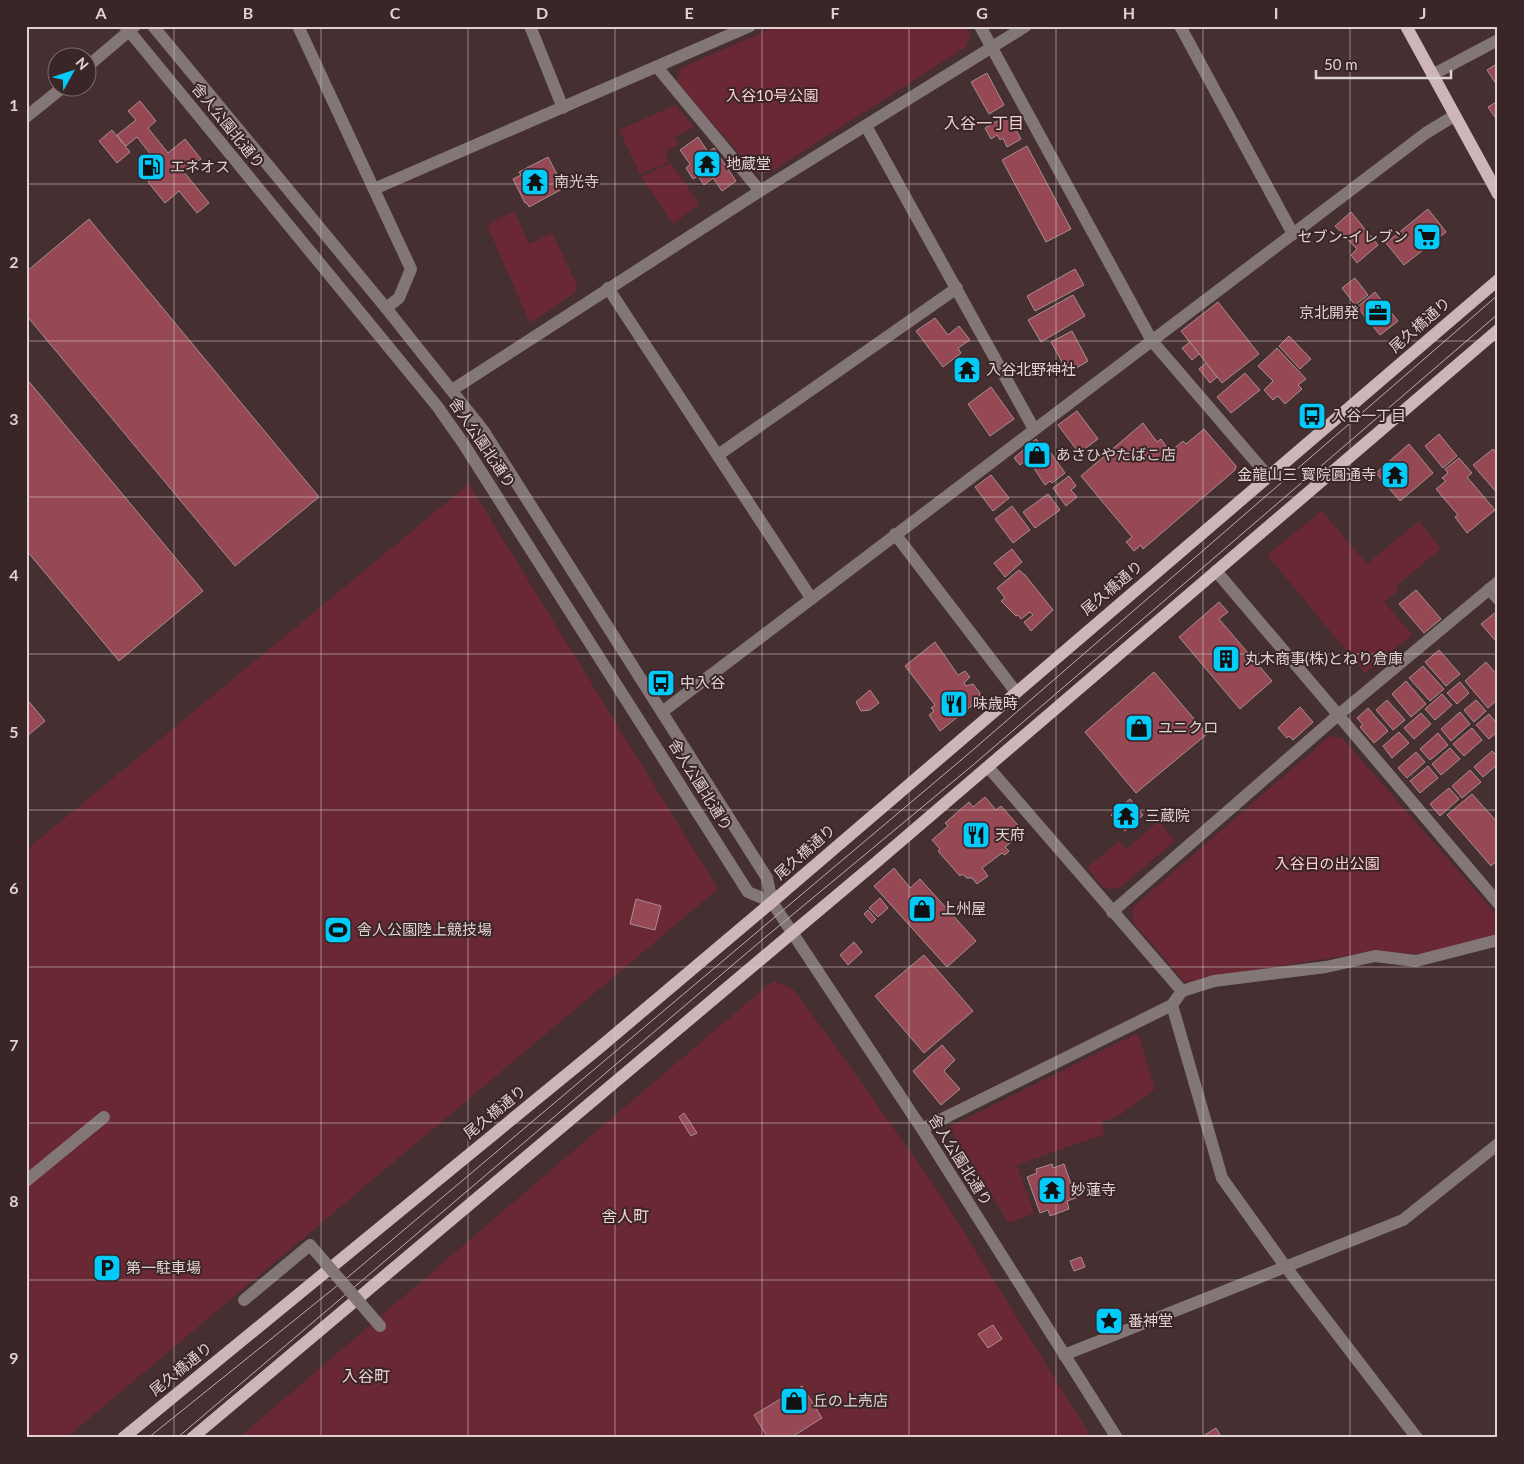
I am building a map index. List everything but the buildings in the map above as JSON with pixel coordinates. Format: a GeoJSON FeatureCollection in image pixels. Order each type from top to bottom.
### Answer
{"type":"FeatureCollection","features":[{"type":"Feature","properties":{"kind":"main road"},"geometry":{"type":"LineString","coordinates":[[1406,26],[1498,194]]}},
{"type":"Feature","properties":{"kind":"main road","name":"尾久橋通り"},"geometry":{"type":"LineString","coordinates":[[123,1438],[599,1048],[1498,280]]}},
{"type":"Feature","properties":{"kind":"main road"},"geometry":{"type":"LineString","coordinates":[[192,1438],[988,767],[1498,330]]}},
{"type":"Feature","properties":{"kind":"street","name":"舎人公園北通り"},"geometry":{"type":"LineString","coordinates":[[153,26],[386,308],[483,430],[767,878],[772,902],[922,1129],[1117,1438]]}},
{"type":"Feature","properties":{"kind":"street"},"geometry":{"type":"LineString","coordinates":[[298,26],[411,269],[399,298],[386,308]]}},
{"type":"Feature","properties":{"kind":"street"},"geometry":{"type":"LineString","coordinates":[[530,26],[563,108]]}},
{"type":"Feature","properties":{"kind":"street"},"geometry":{"type":"LineString","coordinates":[[374,189],[750,26]]}},
{"type":"Feature","properties":{"kind":"street"},"geometry":{"type":"LineString","coordinates":[[980,26],[1152,341],[1268,476]]}},
{"type":"Feature","properties":{"kind":"street"},"geometry":{"type":"LineString","coordinates":[[452,390],[760,191],[1026,26]]}},
{"type":"Feature","properties":{"kind":"street"},"geometry":{"type":"LineString","coordinates":[[1180,26],[1293,234]]}},
{"type":"Feature","properties":{"kind":"street","name":"舎人公園北通り"},"geometry":{"type":"LineString","coordinates":[[130,28],[437,406],[490,482],[748,892],[772,902]]}},
{"type":"Feature","properties":{"kind":"street"},"geometry":{"type":"LineString","coordinates":[[98,57],[130,28]]}},
{"type":"Feature","properties":{"kind":"street"},"geometry":{"type":"LineString","coordinates":[[1432,75],[1498,40]]}},
{"type":"Feature","properties":{"kind":"street"},"geometry":{"type":"LineString","coordinates":[[657,67],[760,191]]}},
{"type":"Feature","properties":{"kind":"street"},"geometry":{"type":"LineString","coordinates":[[26,117],[50,98]]}},
{"type":"Feature","properties":{"kind":"street"},"geometry":{"type":"LineString","coordinates":[[662,712],[894,534],[1433,128],[1454,116]]}},
{"type":"Feature","properties":{"kind":"street"},"geometry":{"type":"LineString","coordinates":[[866,126],[1034,429]]}},
{"type":"Feature","properties":{"kind":"street"},"geometry":{"type":"LineString","coordinates":[[608,288],[811,598]]}},
{"type":"Feature","properties":{"kind":"street"},"geometry":{"type":"LineString","coordinates":[[718,455],[957,288]]}},
{"type":"Feature","properties":{"kind":"street"},"geometry":{"type":"LineString","coordinates":[[894,534],[1016,692]]}},
{"type":"Feature","properties":{"kind":"street"},"geometry":{"type":"LineString","coordinates":[[1216,571],[1337,716],[1498,903]]}},
{"type":"Feature","properties":{"kind":"street"},"geometry":{"type":"LineString","coordinates":[[1112,912],[1337,716],[1495,590]]}},
{"type":"Feature","properties":{"kind":"street"},"geometry":{"type":"LineString","coordinates":[[988,767],[1182,991]]}},
{"type":"Feature","properties":{"kind":"street"},"geometry":{"type":"LineString","coordinates":[[922,1129],[1172,1005],[1182,991],[1214,981],[1326,967],[1375,956],[1416,961],[1498,940]]}},
{"type":"Feature","properties":{"kind":"street"},"geometry":{"type":"LineString","coordinates":[[1172,1005],[1222,1178],[1285,1266],[1417,1438]]}},
{"type":"Feature","properties":{"kind":"street"},"geometry":{"type":"LineString","coordinates":[[26,1181],[104,1117]]}},
{"type":"Feature","properties":{"kind":"street"},"geometry":{"type":"LineString","coordinates":[[1064,1355],[1403,1220],[1498,1144]]}},
{"type":"Feature","properties":{"kind":"street"},"geometry":{"type":"LineString","coordinates":[[244,1300],[310,1245],[380,1326]]}},
{"type":"Feature","properties":{"kind":"green space","name":"入谷10号公園"},"geometry":{"type":"Polygon","coordinates":[[[777,26],[966,26],[970,34],[966,47],[769,173],[756,173],[677,82],[681,68],[777,26]]]}},
{"type":"Feature","properties":{"kind":"green space"},"geometry":{"type":"Polygon","coordinates":[[[676,105],[694,127],[674,137],[678,145],[665,151],[669,162],[640,174],[619,130],[676,105]]]}},
{"type":"Feature","properties":{"kind":"green space"},"geometry":{"type":"Polygon","coordinates":[[[671,163],[699,204],[674,224],[641,177],[671,163]]]}},
{"type":"Feature","properties":{"kind":"green space"},"geometry":{"type":"Polygon","coordinates":[[[514,211],[529,244],[552,233],[578,287],[573,294],[530,323],[487,225],[514,211]]]}},
{"type":"Feature","properties":{"kind":"green space"},"geometry":{"type":"Polygon","coordinates":[[[469,484],[718,889],[66,1438],[26,1438],[26,850],[469,484]]]}},
{"type":"Feature","properties":{"kind":"green space"},"geometry":{"type":"Polygon","coordinates":[[[1322,511],[1367,564],[1419,521],[1441,549],[1396,586],[1399,590],[1384,602],[1412,635],[1365,673],[1267,555],[1322,511]]]}},
{"type":"Feature","properties":{"kind":"green space","name":"入谷日の出公園"},"geometry":{"type":"Polygon","coordinates":[[[1330,736],[1342,738],[1498,916],[1498,935],[1420,954],[1376,951],[1205,978],[1195,984],[1184,981],[1132,921],[1133,907],[1330,736]]]}},
{"type":"Feature","properties":{"kind":"green space"},"geometry":{"type":"Polygon","coordinates":[[[1159,821],[1175,841],[1118,889],[1104,888],[1087,868],[1119,841],[1126,849],[1159,821]]]}},
{"type":"Feature","properties":{"kind":"green space"},"geometry":{"type":"Polygon","coordinates":[[[773,981],[793,989],[942,1197],[1092,1438],[238,1438],[639,1095],[773,981]]]}},
{"type":"Feature","properties":{"kind":"green space"},"geometry":{"type":"Polygon","coordinates":[[[1138,1033],[1155,1089],[1120,1115],[1101,1123],[1105,1134],[1017,1165],[1034,1213],[1009,1223],[949,1127],[1138,1033]]]}},
{"type":"Feature","properties":{"kind":"tram line"},"geometry":{"type":"LineString","coordinates":[[148,1438],[348,1277],[967,755],[1498,295]]}},
{"type":"Feature","properties":{"kind":"tram line"},"geometry":{"type":"LineString","coordinates":[[177,1438],[762,940],[973,765],[1498,314]]}},
{"type":"Feature","properties":{"kind":"place","name":"地蔵堂"},"geometry":{"type":"Point","coordinates":[707,164]}},
{"type":"Feature","properties":{"kind":"place","name":"エネオス"},"geometry":{"type":"Point","coordinates":[151,167]}},
{"type":"Feature","properties":{"kind":"place","name":"南光寺"},"geometry":{"type":"Point","coordinates":[535,182]}},
{"type":"Feature","properties":{"kind":"place","name":"セブン-イレブン"},"geometry":{"type":"Point","coordinates":[1427,237]}},
{"type":"Feature","properties":{"kind":"place","name":"京北開発"},"geometry":{"type":"Point","coordinates":[1378,313]}},
{"type":"Feature","properties":{"kind":"place","name":"入谷北野神社"},"geometry":{"type":"Point","coordinates":[967,370]}},
{"type":"Feature","properties":{"kind":"place","name":"入谷一丁目"},"geometry":{"type":"Point","coordinates":[1312,416]}},
{"type":"Feature","properties":{"kind":"place","name":"あさひやたばこ店"},"geometry":{"type":"Point","coordinates":[1037,455]}},
{"type":"Feature","properties":{"kind":"place","name":"金龍山三 寳院圓通寺"},"geometry":{"type":"Point","coordinates":[1395,475]}},
{"type":"Feature","properties":{"kind":"place","name":"丸木商事(株)とねり倉庫"},"geometry":{"type":"Point","coordinates":[1226,659]}},
{"type":"Feature","properties":{"kind":"place","name":"中入谷"},"geometry":{"type":"Point","coordinates":[661,683]}},
{"type":"Feature","properties":{"kind":"place","name":"味歳時"},"geometry":{"type":"Point","coordinates":[954,704]}},
{"type":"Feature","properties":{"kind":"place","name":"ユニクロ"},"geometry":{"type":"Point","coordinates":[1139,728]}},
{"type":"Feature","properties":{"kind":"place","name":"三蔵院"},"geometry":{"type":"Point","coordinates":[1126,816]}},
{"type":"Feature","properties":{"kind":"place","name":"天府"},"geometry":{"type":"Point","coordinates":[976,835]}},
{"type":"Feature","properties":{"kind":"place","name":"上州屋"},"geometry":{"type":"Point","coordinates":[922,909]}},
{"type":"Feature","properties":{"kind":"place","name":"舎人公園陸上競技場"},"geometry":{"type":"Point","coordinates":[338,930]}},
{"type":"Feature","properties":{"kind":"place","name":"妙蓮寺"},"geometry":{"type":"Point","coordinates":[1052,1190]}},
{"type":"Feature","properties":{"kind":"place","name":"第一駐車場"},"geometry":{"type":"Point","coordinates":[107,1268]}},
{"type":"Feature","properties":{"kind":"place","name":"番神堂"},"geometry":{"type":"Point","coordinates":[1109,1321]}},
{"type":"Feature","properties":{"kind":"place","name":"丘の上売店"},"geometry":{"type":"Point","coordinates":[794,1401]}},
{"type":"Feature","properties":{"kind":"district","name":"入谷一丁目"},"geometry":{"type":"Point","coordinates":[984,123]}},
{"type":"Feature","properties":{"kind":"district","name":"舎人町"},"geometry":{"type":"Point","coordinates":[625,1216]}},
{"type":"Feature","properties":{"kind":"district","name":"入谷町"},"geometry":{"type":"Point","coordinates":[366,1376]}}]}
